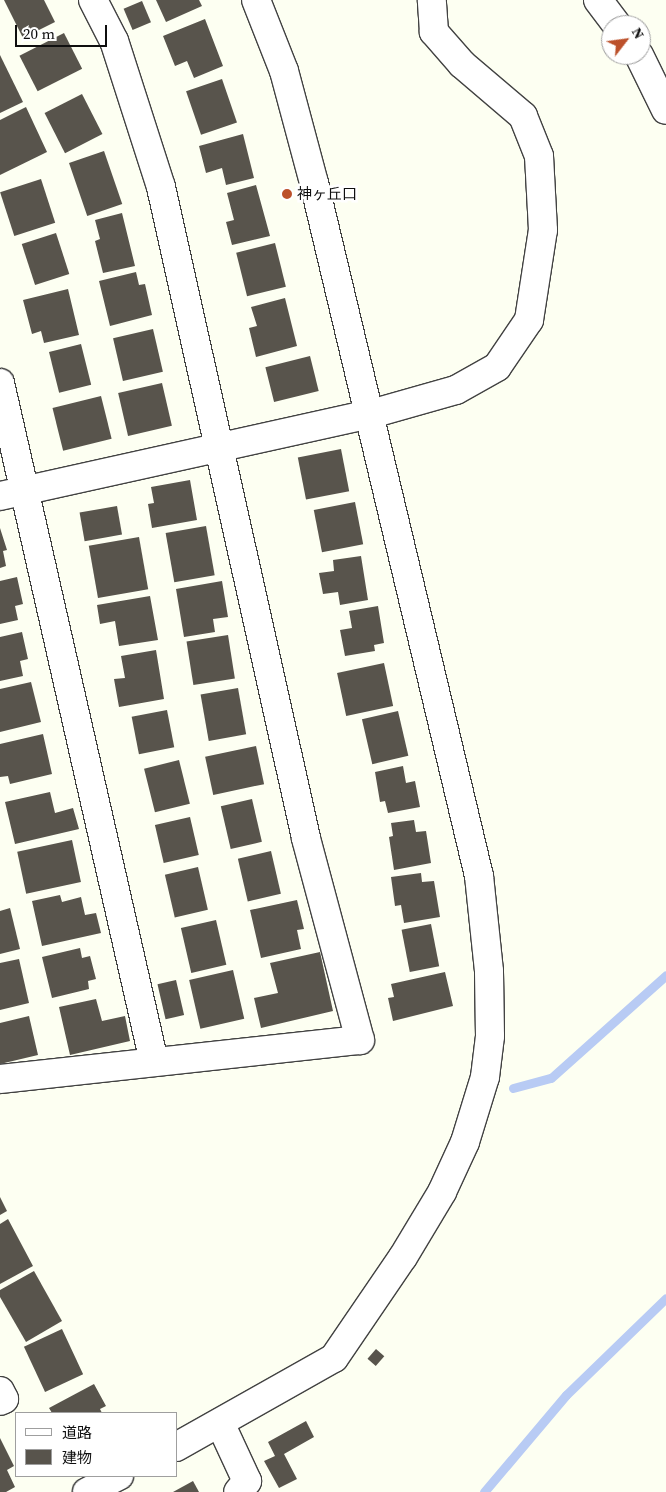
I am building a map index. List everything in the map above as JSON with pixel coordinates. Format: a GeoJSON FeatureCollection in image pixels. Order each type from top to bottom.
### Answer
{"type":"FeatureCollection","features":[{"type":"Feature","properties":{"kind":"street"},"geometry":{"type":"LineString","coordinates":[[0,1079],[360,1040],[306,838],[161,187],[114,41],[93,0]]}},
{"type":"Feature","properties":{"kind":"street"},"geometry":{"type":"LineString","coordinates":[[178,1446],[221,1425],[334,1358],[403,1257],[442,1192],[465,1142],[485,1077],[490,1036],[489,971],[479,876],[371,414],[284,71],[256,0]]}},
{"type":"Feature","properties":{"kind":"street"},"geometry":{"type":"LineString","coordinates":[[12,494],[371,414],[456,390],[497,366],[529,320],[543,230],[539,156],[523,116],[462,64],[434,32],[432,0]]}},
{"type":"Feature","properties":{"kind":"street"},"geometry":{"type":"LineString","coordinates":[[598,0],[609,15]]}},
{"type":"Feature","properties":{"kind":"street"},"geometry":{"type":"LineString","coordinates":[[644,65],[666,110]]}},
{"type":"Feature","properties":{"kind":"street"},"geometry":{"type":"LineString","coordinates":[[0,384],[12,494],[154,1062]]}},
{"type":"Feature","properties":{"kind":"street"},"geometry":{"type":"LineString","coordinates":[[0,1391],[4,1399],[0,1401]]}},
{"type":"Feature","properties":{"kind":"street"},"geometry":{"type":"LineString","coordinates":[[221,1425],[247,1481],[238,1492]]}},
{"type":"Feature","properties":{"kind":"street"},"geometry":{"type":"LineString","coordinates":[[87,1492],[117,1477]]}},
{"type":"Feature","properties":{"kind":"building"},"geometry":{"type":"Polygon","coordinates":[[[4,0],[44,0],[55,22],[23,38],[4,0]]]}},
{"type":"Feature","properties":{"kind":"building"},"geometry":{"type":"Polygon","coordinates":[[[156,0],[199,0],[202,6],[166,22],[156,0]]]}},
{"type":"Feature","properties":{"kind":"building"},"geometry":{"type":"Polygon","coordinates":[[[142,1],[151,22],[133,30],[124,9],[142,1]]]}},
{"type":"Feature","properties":{"kind":"building"},"geometry":{"type":"Polygon","coordinates":[[[205,19],[223,66],[194,78],[187,61],[175,66],[163,36],[205,19]]]}},
{"type":"Feature","properties":{"kind":"building"},"geometry":{"type":"Polygon","coordinates":[[[64,33],[82,69],[38,91],[19,56],[64,33]]]}},
{"type":"Feature","properties":{"kind":"building"},"geometry":{"type":"Polygon","coordinates":[[[0,55],[23,102],[0,113],[0,55]]]}},
{"type":"Feature","properties":{"kind":"building"},"geometry":{"type":"Polygon","coordinates":[[[222,79],[237,122],[201,135],[186,91],[222,79]]]}},
{"type":"Feature","properties":{"kind":"building"},"geometry":{"type":"Polygon","coordinates":[[[82,94],[102,134],[65,153],[45,113],[82,94]]]}},
{"type":"Feature","properties":{"kind":"building"},"geometry":{"type":"Polygon","coordinates":[[[26,107],[47,152],[0,175],[0,120],[26,107]]]}},
{"type":"Feature","properties":{"kind":"building"},"geometry":{"type":"Polygon","coordinates":[[[243,134],[254,178],[226,185],[222,168],[206,173],[199,146],[243,134]]]}},
{"type":"Feature","properties":{"kind":"building"},"geometry":{"type":"Polygon","coordinates":[[[104,151],[122,204],[87,216],[69,163],[104,151]]]}},
{"type":"Feature","properties":{"kind":"building"},"geometry":{"type":"Polygon","coordinates":[[[41,179],[55,223],[14,236],[0,192],[41,179]]]}},
{"type":"Feature","properties":{"kind":"building"},"geometry":{"type":"Polygon","coordinates":[[[256,185],[270,236],[232,245],[226,222],[234,220],[227,193],[256,185]]]}},
{"type":"Feature","properties":{"kind":"building"},"geometry":{"type":"Polygon","coordinates":[[[122,213],[135,266],[103,273],[95,241],[100,239],[95,220],[122,213]]]}},
{"type":"Feature","properties":{"kind":"building"},"geometry":{"type":"Polygon","coordinates":[[[56,233],[69,274],[35,285],[22,244],[56,233]]]}},
{"type":"Feature","properties":{"kind":"building"},"geometry":{"type":"Polygon","coordinates":[[[275,243],[286,287],[247,296],[236,253],[275,243]]]}},
{"type":"Feature","properties":{"kind":"building"},"geometry":{"type":"Polygon","coordinates":[[[136,272],[139,285],[145,284],[152,315],[110,326],[99,281],[136,272]]]}},
{"type":"Feature","properties":{"kind":"building"},"geometry":{"type":"Polygon","coordinates":[[[68,289],[79,335],[44,343],[41,331],[32,334],[23,300],[68,289]]]}},
{"type":"Feature","properties":{"kind":"building"},"geometry":{"type":"Polygon","coordinates":[[[285,298],[297,346],[256,357],[249,328],[257,326],[251,307],[285,298]]]}},
{"type":"Feature","properties":{"kind":"building"},"geometry":{"type":"Polygon","coordinates":[[[153,329],[163,372],[123,381],[113,338],[153,329]]]}},
{"type":"Feature","properties":{"kind":"building"},"geometry":{"type":"Polygon","coordinates":[[[81,344],[91,385],[59,393],[49,352],[81,344]]]}},
{"type":"Feature","properties":{"kind":"building"},"geometry":{"type":"Polygon","coordinates":[[[310,356],[319,391],[274,402],[265,367],[310,356]]]}},
{"type":"Feature","properties":{"kind":"building"},"geometry":{"type":"Polygon","coordinates":[[[162,383],[172,426],[128,436],[118,393],[162,383]]]}},
{"type":"Feature","properties":{"kind":"building"},"geometry":{"type":"Polygon","coordinates":[[[101,396],[112,439],[63,451],[52,408],[101,396]]]}},
{"type":"Feature","properties":{"kind":"building"},"geometry":{"type":"Polygon","coordinates":[[[341,449],[349,491],[306,500],[298,457],[341,449]]]}},
{"type":"Feature","properties":{"kind":"building"},"geometry":{"type":"Polygon","coordinates":[[[190,480],[197,520],[152,528],[148,504],[154,503],[151,487],[190,480]]]}},
{"type":"Feature","properties":{"kind":"building"},"geometry":{"type":"Polygon","coordinates":[[[355,502],[363,544],[322,552],[314,510],[355,502]]]}},
{"type":"Feature","properties":{"kind":"building"},"geometry":{"type":"Polygon","coordinates":[[[117,506],[122,535],[85,541],[80,513],[117,506]]]}},
{"type":"Feature","properties":{"kind":"building"},"geometry":{"type":"Polygon","coordinates":[[[206,526],[215,575],[174,582],[166,533],[206,526]]]}},
{"type":"Feature","properties":{"kind":"building"},"geometry":{"type":"Polygon","coordinates":[[[0,528],[7,550],[3,551],[6,566],[0,568],[0,528]]]}},
{"type":"Feature","properties":{"kind":"building"},"geometry":{"type":"Polygon","coordinates":[[[139,537],[148,589],[98,598],[89,546],[139,537]]]}},
{"type":"Feature","properties":{"kind":"building"},"geometry":{"type":"Polygon","coordinates":[[[361,556],[368,600],[340,605],[338,592],[323,594],[319,573],[334,571],[333,560],[361,556]]]}},
{"type":"Feature","properties":{"kind":"building"},"geometry":{"type":"Polygon","coordinates":[[[17,577],[23,604],[15,606],[18,620],[0,624],[0,581],[17,577]]]}},
{"type":"Feature","properties":{"kind":"building"},"geometry":{"type":"Polygon","coordinates":[[[222,581],[228,617],[213,619],[215,632],[184,637],[176,589],[222,581]]]}},
{"type":"Feature","properties":{"kind":"building"},"geometry":{"type":"Polygon","coordinates":[[[150,596],[158,640],[119,646],[115,621],[100,624],[97,605],[150,596]]]}},
{"type":"Feature","properties":{"kind":"building"},"geometry":{"type":"Polygon","coordinates":[[[378,606],[384,643],[374,645],[375,651],[345,656],[340,630],[352,628],[349,611],[378,606]]]}},
{"type":"Feature","properties":{"kind":"building"},"geometry":{"type":"Polygon","coordinates":[[[22,632],[28,659],[20,661],[23,676],[0,681],[0,637],[22,632]]]}},
{"type":"Feature","properties":{"kind":"building"},"geometry":{"type":"Polygon","coordinates":[[[228,635],[235,678],[193,685],[187,642],[228,635]]]}},
{"type":"Feature","properties":{"kind":"building"},"geometry":{"type":"Polygon","coordinates":[[[156,650],[164,699],[119,707],[114,679],[125,678],[121,656],[156,650]]]}},
{"type":"Feature","properties":{"kind":"building"},"geometry":{"type":"Polygon","coordinates":[[[384,663],[393,706],[346,716],[337,673],[384,663]]]}},
{"type":"Feature","properties":{"kind":"building"},"geometry":{"type":"Polygon","coordinates":[[[31,682],[41,722],[0,732],[0,689],[31,682]]]}},
{"type":"Feature","properties":{"kind":"building"},"geometry":{"type":"Polygon","coordinates":[[[238,688],[246,734],[209,741],[201,695],[238,688]]]}},
{"type":"Feature","properties":{"kind":"building"},"geometry":{"type":"Polygon","coordinates":[[[167,710],[174,747],[139,754],[132,717],[167,710]]]}},
{"type":"Feature","properties":{"kind":"building"},"geometry":{"type":"Polygon","coordinates":[[[398,711],[408,756],[372,764],[362,719],[398,711]]]}},
{"type":"Feature","properties":{"kind":"building"},"geometry":{"type":"Polygon","coordinates":[[[43,734],[52,774],[10,784],[8,776],[0,777],[0,744],[43,734]]]}},
{"type":"Feature","properties":{"kind":"building"},"geometry":{"type":"Polygon","coordinates":[[[256,746],[264,784],[213,795],[205,757],[256,746]]]}},
{"type":"Feature","properties":{"kind":"building"},"geometry":{"type":"Polygon","coordinates":[[[179,760],[190,804],[155,812],[144,769],[179,760]]]}},
{"type":"Feature","properties":{"kind":"building"},"geometry":{"type":"Polygon","coordinates":[[[403,766],[406,783],[415,781],[420,807],[388,813],[385,801],[380,802],[375,772],[403,766]]]}},
{"type":"Feature","properties":{"kind":"building"},"geometry":{"type":"Polygon","coordinates":[[[50,792],[55,813],[73,808],[79,829],[15,844],[5,802],[50,792]]]}},
{"type":"Feature","properties":{"kind":"building"},"geometry":{"type":"Polygon","coordinates":[[[252,799],[262,842],[231,849],[221,806],[252,799]]]}},
{"type":"Feature","properties":{"kind":"building"},"geometry":{"type":"Polygon","coordinates":[[[190,817],[199,855],[164,863],[155,825],[190,817]]]}},
{"type":"Feature","properties":{"kind":"building"},"geometry":{"type":"Polygon","coordinates":[[[414,820],[416,832],[426,831],[431,863],[394,870],[389,837],[393,836],[391,823],[414,820]]]}},
{"type":"Feature","properties":{"kind":"building"},"geometry":{"type":"Polygon","coordinates":[[[72,840],[81,882],[26,894],[17,852],[72,840]]]}},
{"type":"Feature","properties":{"kind":"building"},"geometry":{"type":"Polygon","coordinates":[[[271,851],[281,894],[248,902],[238,859],[271,851]]]}},
{"type":"Feature","properties":{"kind":"building"},"geometry":{"type":"Polygon","coordinates":[[[198,867],[208,910],[175,918],[165,875],[198,867]]]}},
{"type":"Feature","properties":{"kind":"building"},"geometry":{"type":"Polygon","coordinates":[[[421,873],[422,882],[434,881],[440,917],[404,923],[401,905],[395,906],[391,877],[421,873]]]}},
{"type":"Feature","properties":{"kind":"building"},"geometry":{"type":"Polygon","coordinates":[[[60,895],[62,902],[81,897],[85,915],[96,913],[101,933],[42,946],[32,901],[60,895]]]}},
{"type":"Feature","properties":{"kind":"building"},"geometry":{"type":"Polygon","coordinates":[[[297,900],[304,929],[297,930],[301,949],[261,958],[250,910],[297,900]]]}},
{"type":"Feature","properties":{"kind":"building"},"geometry":{"type":"Polygon","coordinates":[[[10,908],[20,949],[0,954],[0,911],[10,908]]]}},
{"type":"Feature","properties":{"kind":"building"},"geometry":{"type":"Polygon","coordinates":[[[216,920],[226,965],[191,973],[181,928],[216,920]]]}},
{"type":"Feature","properties":{"kind":"building"},"geometry":{"type":"Polygon","coordinates":[[[431,924],[439,966],[410,972],[402,930],[431,924]]]}},
{"type":"Feature","properties":{"kind":"building"},"geometry":{"type":"Polygon","coordinates":[[[80,948],[82,958],[90,956],[96,979],[88,981],[89,989],[52,998],[42,957],[80,948]]]}},
{"type":"Feature","properties":{"kind":"building"},"geometry":{"type":"Polygon","coordinates":[[[320,952],[333,1011],[261,1028],[254,998],[278,993],[270,963],[320,952]]]}},
{"type":"Feature","properties":{"kind":"building"},"geometry":{"type":"Polygon","coordinates":[[[19,959],[29,1003],[0,1010],[0,963],[19,959]]]}},
{"type":"Feature","properties":{"kind":"building"},"geometry":{"type":"Polygon","coordinates":[[[233,970],[244,1019],[200,1029],[189,980],[233,970]]]}},
{"type":"Feature","properties":{"kind":"building"},"geometry":{"type":"Polygon","coordinates":[[[445,972],[453,1006],[393,1021],[388,998],[394,997],[391,984],[445,972]]]}},
{"type":"Feature","properties":{"kind":"building"},"geometry":{"type":"Polygon","coordinates":[[[176,980],[184,1015],[166,1019],[157,984],[176,980]]]}},
{"type":"Feature","properties":{"kind":"building"},"geometry":{"type":"Polygon","coordinates":[[[96,999],[102,1021],[125,1016],[130,1041],[70,1055],[59,1007],[96,999]]]}},
{"type":"Feature","properties":{"kind":"building"},"geometry":{"type":"Polygon","coordinates":[[[29,1016],[38,1055],[0,1064],[0,1023],[29,1016]]]}},
{"type":"Feature","properties":{"kind":"building"},"geometry":{"type":"Polygon","coordinates":[[[0,1197],[7,1211],[0,1215],[0,1197]]]}},
{"type":"Feature","properties":{"kind":"building"},"geometry":{"type":"Polygon","coordinates":[[[8,1219],[33,1266],[0,1284],[0,1224],[8,1219]]]}},
{"type":"Feature","properties":{"kind":"building"},"geometry":{"type":"Polygon","coordinates":[[[34,1271],[62,1321],[26,1342],[0,1297],[0,1290],[34,1271]]]}},
{"type":"Feature","properties":{"kind":"building"},"geometry":{"type":"Polygon","coordinates":[[[62,1329],[83,1374],[45,1392],[24,1347],[62,1329]]]}},
{"type":"Feature","properties":{"kind":"building"},"geometry":{"type":"Polygon","coordinates":[[[376,1349],[384,1356],[376,1366],[367,1359],[376,1349]]]}},
{"type":"Feature","properties":{"kind":"building"},"geometry":{"type":"Polygon","coordinates":[[[94,1384],[106,1406],[100,1409],[102,1412],[51,1412],[49,1408],[94,1384]]]}},
{"type":"Feature","properties":{"kind":"building"},"geometry":{"type":"Polygon","coordinates":[[[306,1421],[314,1437],[284,1454],[297,1479],[279,1488],[264,1461],[275,1456],[268,1442],[306,1421]]]}},
{"type":"Feature","properties":{"kind":"building"},"geometry":{"type":"Polygon","coordinates":[[[0,1438],[14,1466],[7,1470],[15,1487],[6,1492],[0,1492],[0,1438]]]}},
{"type":"Feature","properties":{"kind":"building"},"geometry":{"type":"Polygon","coordinates":[[[193,1481],[199,1492],[173,1492],[193,1481]]]}},
{"type":"Feature","properties":{"kind":"waterway"},"geometry":{"type":"LineString","coordinates":[[513,1088],[551,1078],[666,975]]}},
{"type":"Feature","properties":{"kind":"waterway"},"geometry":{"type":"LineString","coordinates":[[484,1492],[566,1395],[666,1298]]}},
{"type":"Feature","properties":{"kind":"place","name":"神ヶ丘口"},"geometry":{"type":"Point","coordinates":[287,194]}}]}
